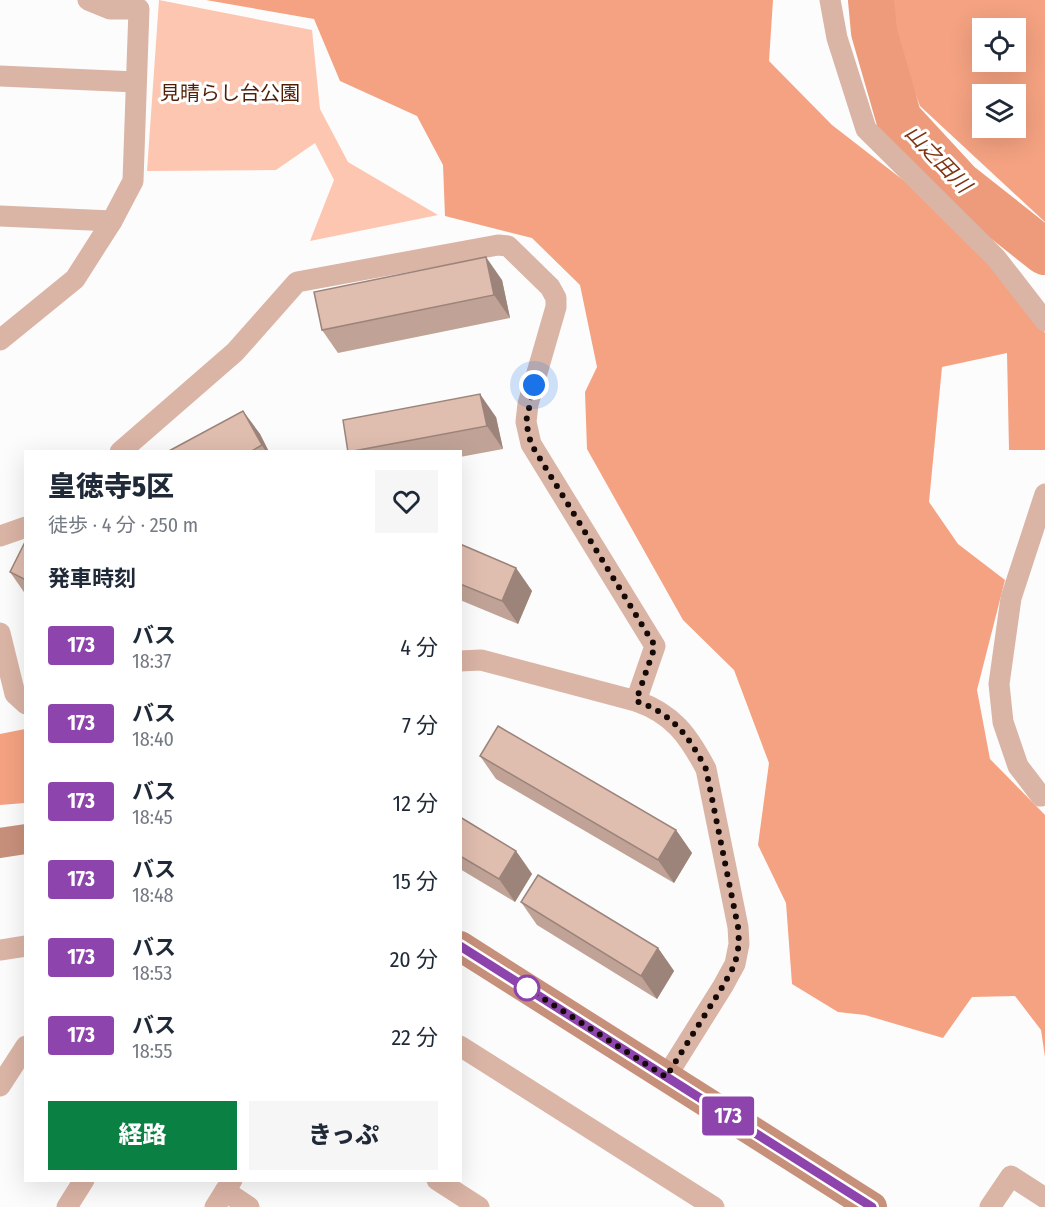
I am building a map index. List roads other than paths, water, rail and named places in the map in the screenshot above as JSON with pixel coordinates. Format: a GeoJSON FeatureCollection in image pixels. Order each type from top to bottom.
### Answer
{"type":"FeatureCollection","features":[{"type":"Feature","properties":{"kind":"street"},"geometry":{"type":"LineString","coordinates":[[0,340],[75,279],[112,221],[133,181],[139,9],[110,9],[88,0]]}},
{"type":"Feature","properties":{"kind":"street"},"geometry":{"type":"LineString","coordinates":[[830,0],[837,38],[866,129],[996,258],[1045,321]]}},
{"type":"Feature","properties":{"kind":"street"},"geometry":{"type":"LineString","coordinates":[[0,76],[136,82]]}},
{"type":"Feature","properties":{"kind":"street"},"geometry":{"type":"LineString","coordinates":[[0,216],[112,221]]}},
{"type":"Feature","properties":{"kind":"street"},"geometry":{"type":"LineString","coordinates":[[122,450],[235,352],[297,282],[498,245],[508,246],[550,287],[556,298],[556,307],[528,404],[526,422],[531,444],[655,646],[636,701]]}},
{"type":"Feature","properties":{"kind":"street"},"geometry":{"type":"LineString","coordinates":[[1045,494],[1011,598],[999,684],[1003,722],[1018,766],[1041,796],[1045,795]]}},
{"type":"Feature","properties":{"kind":"street"},"geometry":{"type":"LineString","coordinates":[[0,536],[24,528]]}},
{"type":"Feature","properties":{"kind":"street"},"geometry":{"type":"LineString","coordinates":[[0,633],[15,694],[24,702]]}},
{"type":"Feature","properties":{"kind":"street"},"geometry":{"type":"LineString","coordinates":[[462,661],[481,660],[656,708],[678,725],[706,769],[738,927],[739,944],[735,964],[723,986],[666,1077]]}},
{"type":"Feature","properties":{"kind":"street"},"geometry":{"type":"LineString","coordinates":[[0,843],[24,839]]}},
{"type":"Feature","properties":{"kind":"street"},"geometry":{"type":"LineString","coordinates":[[0,950],[24,946]]}},
{"type":"Feature","properties":{"kind":"street"},"geometry":{"type":"LineString","coordinates":[[462,947],[872,1207]]}},
{"type":"Feature","properties":{"kind":"street"},"geometry":{"type":"LineString","coordinates":[[462,1047],[714,1207]]}},
{"type":"Feature","properties":{"kind":"street"},"geometry":{"type":"LineString","coordinates":[[0,1086],[24,1049]]}},
{"type":"Feature","properties":{"kind":"street"},"geometry":{"type":"LineString","coordinates":[[990,1207],[1011,1176],[1045,1198]]}},
{"type":"Feature","properties":{"kind":"street"},"geometry":{"type":"LineString","coordinates":[[67,1207],[83,1182]]}},
{"type":"Feature","properties":{"kind":"street"},"geometry":{"type":"LineString","coordinates":[[440,1182],[479,1207]]}},
{"type":"Feature","properties":{"kind":"street"},"geometry":{"type":"LineString","coordinates":[[224,1193],[249,1207]]}},
{"type":"Feature","properties":{"kind":"waterway","name":"山之田川"},"geometry":{"type":"LineString","coordinates":[[871,0],[874,32],[899,119],[959,184],[1045,252]]}},
{"type":"Feature","properties":{"kind":"park label","name":"見晴らし台公園"},"geometry":{"type":"Point","coordinates":[230,93]}}]}
